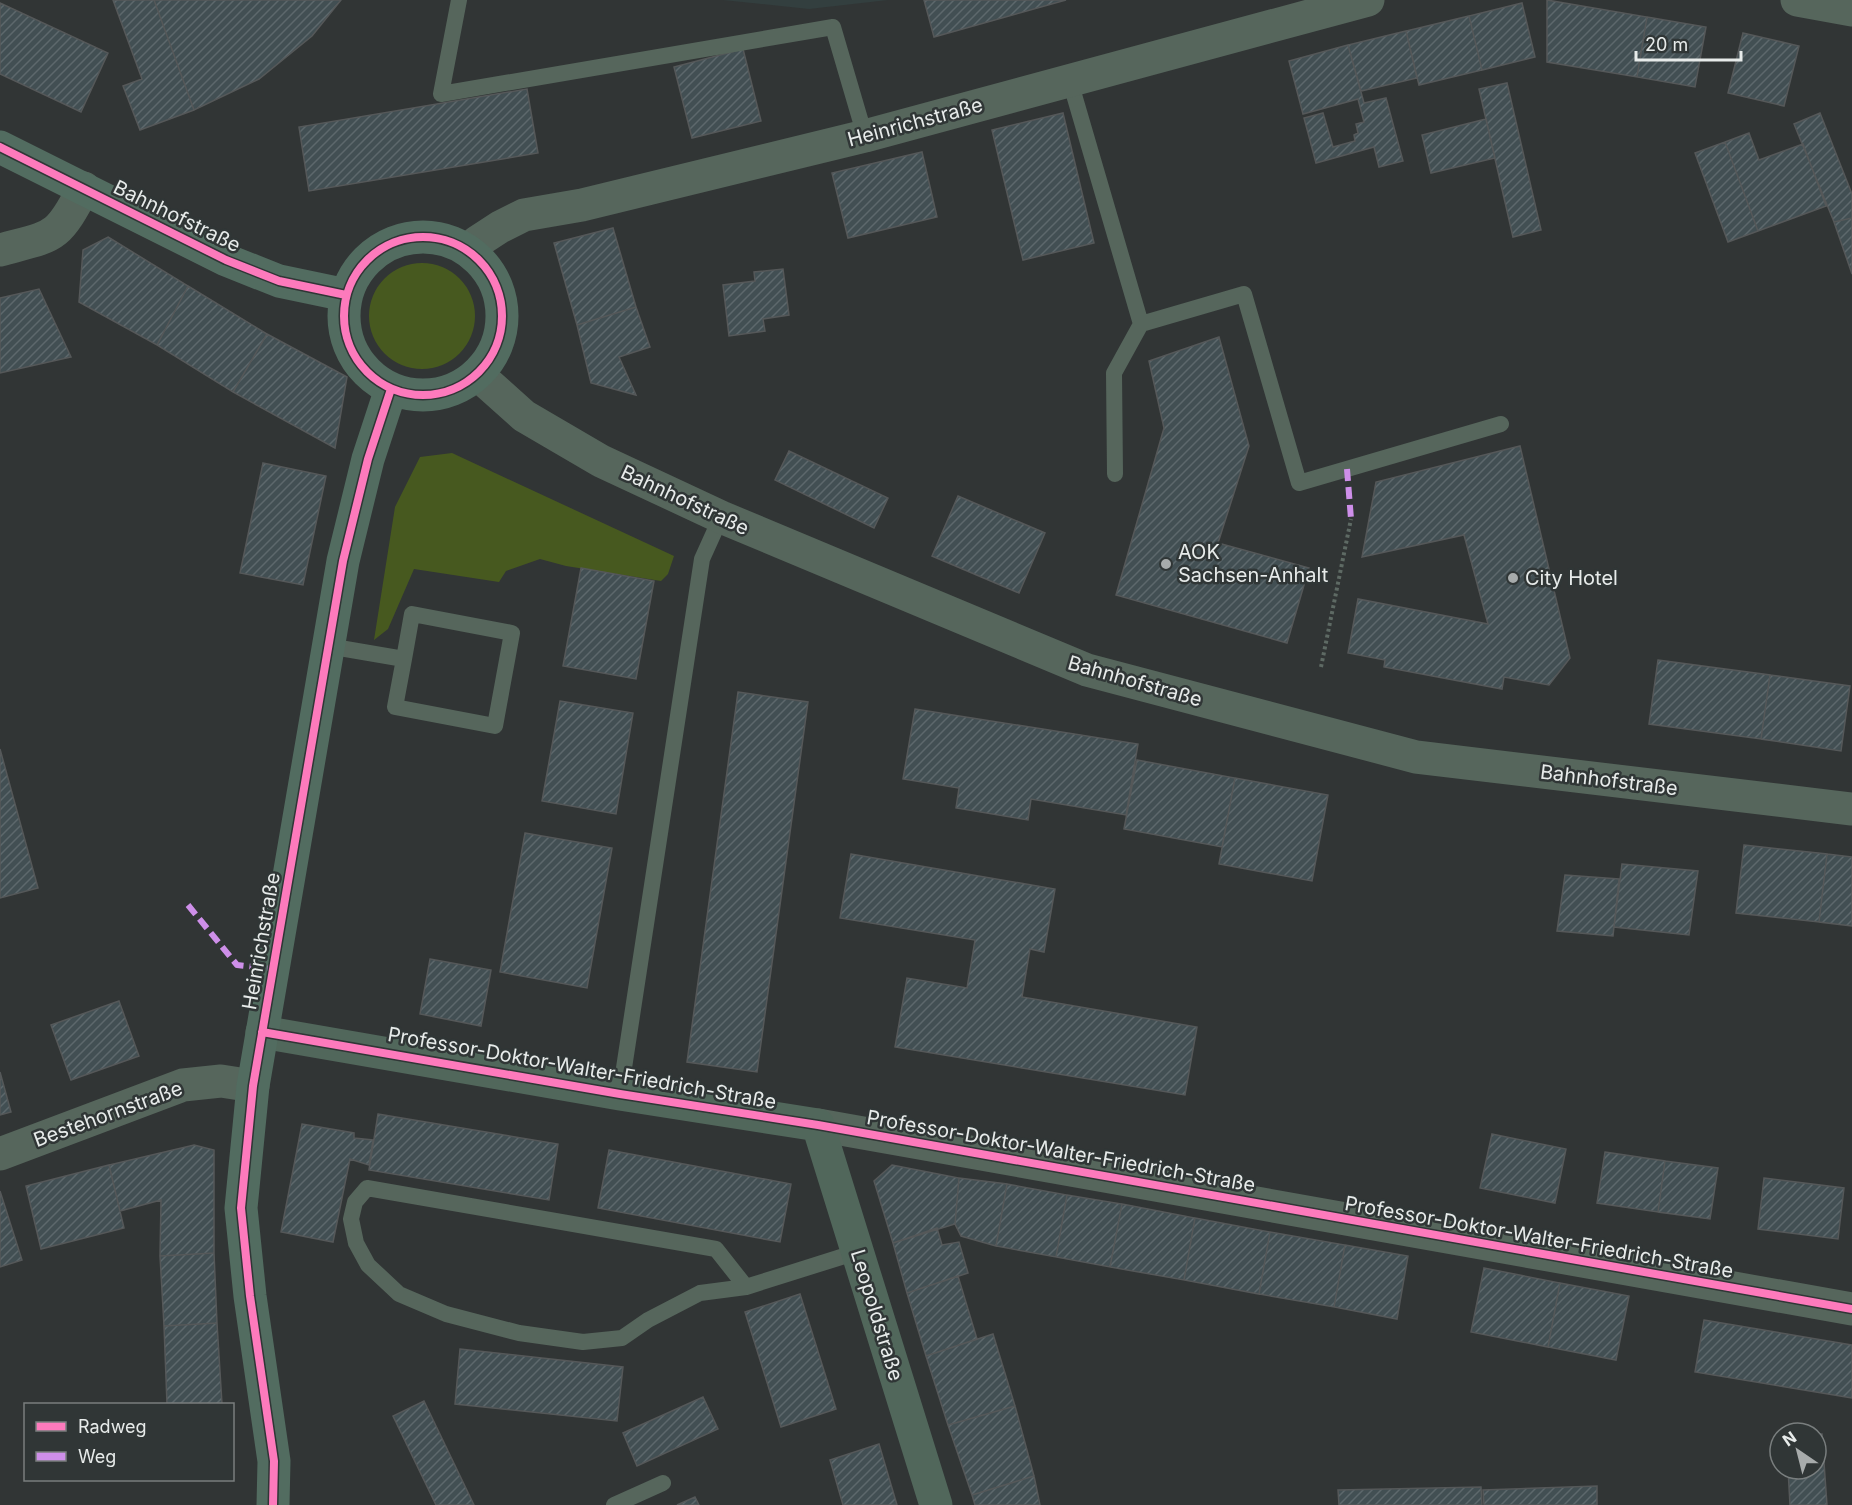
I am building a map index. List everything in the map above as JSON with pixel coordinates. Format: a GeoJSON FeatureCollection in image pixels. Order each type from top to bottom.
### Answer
{"type":"FeatureCollection","features":[{"type":"Feature","properties":{"kind":"main road","name":"Bahnhofstraße"},"geometry":{"type":"LineString","coordinates":[[0,147],[256,273],[285,282],[346,295]]}},
{"type":"Feature","properties":{"kind":"main road"},"geometry":{"type":"LineString","coordinates":[[432,237],[452,242],[470,252],[493,278],[502,311],[497,345],[477,374],[461,386],[442,394],[411,395],[391,389],[368,374],[351,351],[343,323],[346,295],[360,268],[374,253],[392,243],[412,238],[432,237]]}},
{"type":"Feature","properties":{"kind":"main road","name":"Heinrichstraße"},"geometry":{"type":"LineString","coordinates":[[273,1505],[274,1461],[250,1296],[241,1208],[262,1032],[328,646],[357,502],[391,389]]}},
{"type":"Feature","properties":{"kind":"street","name":"Heinrichstraße"},"geometry":{"type":"LineString","coordinates":[[470,252],[477,242],[524,215],[582,206],[865,136],[1368,0]]}},
{"type":"Feature","properties":{"kind":"street"},"geometry":{"type":"LineString","coordinates":[[1797,0],[1852,10]]}},
{"type":"Feature","properties":{"kind":"street"},"geometry":{"type":"LineString","coordinates":[[0,250],[45,238],[58,231],[84,188]]}},
{"type":"Feature","properties":{"kind":"street","name":"Bahnhofstraße"},"geometry":{"type":"LineString","coordinates":[[477,374],[524,416],[601,461],[721,517],[1087,670],[1416,757],[1852,809]]}},
{"type":"Feature","properties":{"kind":"street","name":"Professor-Doktor-Walter-Friedrich-Straße"},"geometry":{"type":"LineString","coordinates":[[262,1032],[620,1094],[818,1125],[1852,1309]]}},
{"type":"Feature","properties":{"kind":"street","name":"Bestehornstraße"},"geometry":{"type":"LineString","coordinates":[[0,1154],[183,1085],[221,1081],[254,1086]]}},
{"type":"Feature","properties":{"kind":"street","name":"Leopoldstraße"},"geometry":{"type":"LineString","coordinates":[[818,1125],[936,1505]]}},
{"type":"Feature","properties":{"kind":"lane"},"geometry":{"type":"LineString","coordinates":[[459,0],[441,94],[833,27],[865,136]]}},
{"type":"Feature","properties":{"kind":"lane"},"geometry":{"type":"LineString","coordinates":[[1070,81],[1141,324],[1114,374],[1115,474]]}},
{"type":"Feature","properties":{"kind":"lane"},"geometry":{"type":"LineString","coordinates":[[1141,324],[1244,294],[1299,483],[1501,424]]}},
{"type":"Feature","properties":{"kind":"lane"},"geometry":{"type":"LineString","coordinates":[[620,1094],[702,559],[721,517]]}},
{"type":"Feature","properties":{"kind":"lane"},"geometry":{"type":"LineString","coordinates":[[412,614],[512,633],[495,726],[394,707],[404,659],[412,614]]}},
{"type":"Feature","properties":{"kind":"lane"},"geometry":{"type":"LineString","coordinates":[[328,646],[404,659]]}},
{"type":"Feature","properties":{"kind":"lane"},"geometry":{"type":"LineString","coordinates":[[746,1287],[716,1249],[367,1188],[355,1202],[351,1219],[356,1243],[368,1265],[399,1294],[446,1314],[519,1333],[583,1342],[622,1338],[648,1320],[700,1293],[746,1287],[857,1252]]}},
{"type":"Feature","properties":{"kind":"lane"},"geometry":{"type":"LineString","coordinates":[[615,1505],[663,1483]]}},
{"type":"Feature","properties":{"kind":"path"},"geometry":{"type":"LineString","coordinates":[[1321,667],[1351,519]]}},
{"type":"Feature","properties":{"kind":"shaded area"},"geometry":{"type":"Polygon","coordinates":[[[723,0],[888,0],[809,9],[723,0]]]}},
{"type":"Feature","properties":{"kind":"green space"},"geometry":{"type":"Polygon","coordinates":[[[422,263],[442,267],[459,279],[471,296],[475,316],[471,336],[459,353],[442,365],[422,369],[402,365],[385,353],[373,336],[369,316],[373,296],[385,279],[402,267],[422,263]]]}},
{"type":"Feature","properties":{"kind":"green space"},"geometry":{"type":"Polygon","coordinates":[[[452,453],[674,556],[668,574],[661,581],[566,566],[540,559],[506,571],[499,582],[414,569],[388,629],[374,640],[395,507],[420,457],[452,453]]]}},
{"type":"Feature","properties":{"kind":"building"},"geometry":{"type":"Polygon","coordinates":[[[113,0],[154,0],[194,110],[140,130],[123,86],[142,79],[113,0]]]}},
{"type":"Feature","properties":{"kind":"building"},"geometry":{"type":"Polygon","coordinates":[[[154,0],[341,0],[312,36],[259,79],[194,110],[154,0]]]}},
{"type":"Feature","properties":{"kind":"building"},"geometry":{"type":"Polygon","coordinates":[[[924,0],[1066,0],[934,37],[924,0]]]}},
{"type":"Feature","properties":{"kind":"building"},"geometry":{"type":"Polygon","coordinates":[[[1547,0],[1647,17],[1637,77],[1547,62],[1547,0]]]}},
{"type":"Feature","properties":{"kind":"building"},"geometry":{"type":"Polygon","coordinates":[[[0,3],[108,53],[81,112],[0,74],[0,3]]]}},
{"type":"Feature","properties":{"kind":"building"},"geometry":{"type":"Polygon","coordinates":[[[1522,3],[1535,57],[1482,70],[1469,16],[1522,3]]]}},
{"type":"Feature","properties":{"kind":"building"},"geometry":{"type":"Polygon","coordinates":[[[1469,16],[1482,70],[1419,85],[1406,31],[1469,16]]]}},
{"type":"Feature","properties":{"kind":"building"},"geometry":{"type":"Polygon","coordinates":[[[1647,17],[1706,27],[1695,87],[1637,77],[1647,17]]]}},
{"type":"Feature","properties":{"kind":"building"},"geometry":{"type":"Polygon","coordinates":[[[1406,31],[1417,78],[1361,91],[1348,45],[1406,31]]]}},
{"type":"Feature","properties":{"kind":"building"},"geometry":{"type":"Polygon","coordinates":[[[1743,33],[1799,46],[1784,106],[1728,93],[1743,33]]]}},
{"type":"Feature","properties":{"kind":"building"},"geometry":{"type":"Polygon","coordinates":[[[1348,45],[1364,103],[1386,98],[1403,161],[1379,167],[1374,147],[1316,163],[1304,118],[1323,113],[1333,147],[1355,141],[1354,135],[1358,133],[1356,124],[1364,122],[1358,99],[1303,114],[1289,61],[1348,45]]]}},
{"type":"Feature","properties":{"kind":"building"},"geometry":{"type":"Polygon","coordinates":[[[743,49],[761,121],[692,138],[674,67],[743,49]]]}},
{"type":"Feature","properties":{"kind":"building"},"geometry":{"type":"Polygon","coordinates":[[[1507,83],[1541,230],[1513,237],[1479,89],[1507,83]]]}},
{"type":"Feature","properties":{"kind":"building"},"geometry":{"type":"Polygon","coordinates":[[[527,89],[538,153],[309,191],[299,127],[527,89]]]}},
{"type":"Feature","properties":{"kind":"building"},"geometry":{"type":"Polygon","coordinates":[[[1063,113],[1094,243],[1023,260],[992,130],[1063,113]]]}},
{"type":"Feature","properties":{"kind":"building"},"geometry":{"type":"Polygon","coordinates":[[[1820,113],[1852,194],[1852,218],[1834,222],[1794,124],[1820,113]]]}},
{"type":"Feature","properties":{"kind":"building"},"geometry":{"type":"Polygon","coordinates":[[[1486,119],[1495,158],[1431,173],[1422,135],[1486,119]]]}},
{"type":"Feature","properties":{"kind":"building"},"geometry":{"type":"Polygon","coordinates":[[[1749,133],[1759,160],[1803,144],[1826,206],[1758,231],[1725,142],[1749,133]]]}},
{"type":"Feature","properties":{"kind":"building"},"geometry":{"type":"Polygon","coordinates":[[[1725,142],[1758,231],[1728,242],[1695,153],[1725,142]]]}},
{"type":"Feature","properties":{"kind":"building"},"geometry":{"type":"Polygon","coordinates":[[[922,152],[937,217],[848,238],[832,173],[922,152]]]}},
{"type":"Feature","properties":{"kind":"building"},"geometry":{"type":"Polygon","coordinates":[[[1852,218],[1852,274],[1834,222],[1852,218]]]}},
{"type":"Feature","properties":{"kind":"building"},"geometry":{"type":"Polygon","coordinates":[[[613,228],[636,307],[577,325],[554,243],[613,228]]]}},
{"type":"Feature","properties":{"kind":"building"},"geometry":{"type":"Polygon","coordinates":[[[108,237],[188,286],[157,345],[79,302],[83,250],[108,237]]]}},
{"type":"Feature","properties":{"kind":"building"},"geometry":{"type":"Polygon","coordinates":[[[783,269],[789,315],[763,319],[765,331],[729,336],[723,285],[755,281],[754,272],[783,269]]]}},
{"type":"Feature","properties":{"kind":"building"},"geometry":{"type":"Polygon","coordinates":[[[188,286],[267,334],[233,392],[157,345],[188,286]]]}},
{"type":"Feature","properties":{"kind":"building"},"geometry":{"type":"Polygon","coordinates":[[[39,289],[71,357],[0,373],[0,298],[39,289]]]}},
{"type":"Feature","properties":{"kind":"building"},"geometry":{"type":"Polygon","coordinates":[[[636,307],[650,347],[619,357],[636,395],[591,383],[577,325],[636,307]]]}},
{"type":"Feature","properties":{"kind":"building"},"geometry":{"type":"Polygon","coordinates":[[[267,334],[347,377],[335,448],[233,392],[267,334]]]}},
{"type":"Feature","properties":{"kind":"building"},"geometry":{"type":"Polygon","coordinates":[[[1219,337],[1249,446],[1218,543],[1309,568],[1287,643],[1116,595],[1164,428],[1149,361],[1219,337]]]}},
{"type":"Feature","properties":{"kind":"building","name":"City Hotel"},"geometry":{"type":"Polygon","coordinates":[[[1520,446],[1570,658],[1549,685],[1504,677],[1502,689],[1384,667],[1385,660],[1348,653],[1358,599],[1488,624],[1464,535],[1362,557],[1376,482],[1520,446]]]}},
{"type":"Feature","properties":{"kind":"building"},"geometry":{"type":"Polygon","coordinates":[[[789,451],[888,498],[874,528],[775,480],[789,451]]]}},
{"type":"Feature","properties":{"kind":"building"},"geometry":{"type":"Polygon","coordinates":[[[263,463],[326,476],[303,585],[240,573],[263,463]]]}},
{"type":"Feature","properties":{"kind":"building"},"geometry":{"type":"Polygon","coordinates":[[[958,496],[1045,533],[1019,593],[932,556],[958,496]]]}},
{"type":"Feature","properties":{"kind":"building"},"geometry":{"type":"Polygon","coordinates":[[[581,568],[654,581],[636,679],[563,666],[581,568]]]}},
{"type":"Feature","properties":{"kind":"building"},"geometry":{"type":"Polygon","coordinates":[[[1658,660],[1770,675],[1761,739],[1649,724],[1658,660]]]}},
{"type":"Feature","properties":{"kind":"building"},"geometry":{"type":"Polygon","coordinates":[[[1770,675],[1850,686],[1841,751],[1761,739],[1770,675]]]}},
{"type":"Feature","properties":{"kind":"building"},"geometry":{"type":"Polygon","coordinates":[[[738,692],[808,702],[757,1072],[687,1062],[738,692]]]}},
{"type":"Feature","properties":{"kind":"building"},"geometry":{"type":"Polygon","coordinates":[[[560,701],[633,713],[616,814],[542,801],[560,701]]]}},
{"type":"Feature","properties":{"kind":"building"},"geometry":{"type":"Polygon","coordinates":[[[915,709],[1138,744],[1126,815],[1031,799],[1028,820],[956,808],[959,788],[903,779],[915,709]]]}},
{"type":"Feature","properties":{"kind":"building"},"geometry":{"type":"Polygon","coordinates":[[[0,749],[38,888],[0,898],[0,749]]]}},
{"type":"Feature","properties":{"kind":"building"},"geometry":{"type":"Polygon","coordinates":[[[1137,760],[1235,778],[1222,847],[1124,829],[1137,760]]]}},
{"type":"Feature","properties":{"kind":"building"},"geometry":{"type":"Polygon","coordinates":[[[1235,778],[1328,795],[1312,881],[1219,864],[1235,778]]]}},
{"type":"Feature","properties":{"kind":"building"},"geometry":{"type":"Polygon","coordinates":[[[525,833],[612,848],[587,988],[500,972],[525,833]]]}},
{"type":"Feature","properties":{"kind":"building"},"geometry":{"type":"Polygon","coordinates":[[[1744,845],[1827,854],[1819,922],[1736,913],[1744,845]]]}},
{"type":"Feature","properties":{"kind":"building"},"geometry":{"type":"Polygon","coordinates":[[[851,854],[1055,889],[1044,952],[1030,949],[1022,997],[1197,1027],[1185,1095],[895,1047],[907,978],[967,988],[975,940],[840,918],[851,854]]]}},
{"type":"Feature","properties":{"kind":"building"},"geometry":{"type":"Polygon","coordinates":[[[1827,854],[1852,857],[1852,926],[1819,922],[1827,854]]]}},
{"type":"Feature","properties":{"kind":"building"},"geometry":{"type":"Polygon","coordinates":[[[1622,864],[1698,871],[1689,935],[1614,927],[1622,864]]]}},
{"type":"Feature","properties":{"kind":"building"},"geometry":{"type":"Polygon","coordinates":[[[1565,875],[1619,879],[1613,936],[1557,931],[1565,875]]]}},
{"type":"Feature","properties":{"kind":"building"},"geometry":{"type":"Polygon","coordinates":[[[430,959],[491,970],[481,1026],[420,1014],[430,959]]]}},
{"type":"Feature","properties":{"kind":"building"},"geometry":{"type":"Polygon","coordinates":[[[119,1001],[139,1056],[71,1080],[51,1025],[119,1001]]]}},
{"type":"Feature","properties":{"kind":"building"},"geometry":{"type":"Polygon","coordinates":[[[0,1072],[11,1112],[0,1115],[0,1072]]]}},
{"type":"Feature","properties":{"kind":"building"},"geometry":{"type":"Polygon","coordinates":[[[378,1114],[558,1144],[549,1200],[369,1170],[378,1114]]]}},
{"type":"Feature","properties":{"kind":"building"},"geometry":{"type":"Polygon","coordinates":[[[302,1124],[354,1133],[354,1138],[373,1140],[369,1165],[350,1159],[333,1242],[281,1232],[302,1124]]]}},
{"type":"Feature","properties":{"kind":"building"},"geometry":{"type":"Polygon","coordinates":[[[1492,1134],[1566,1149],[1555,1203],[1480,1188],[1492,1134]]]}},
{"type":"Feature","properties":{"kind":"building"},"geometry":{"type":"Polygon","coordinates":[[[194,1145],[214,1150],[214,1253],[160,1256],[161,1200],[120,1211],[109,1165],[194,1145]]]}},
{"type":"Feature","properties":{"kind":"building"},"geometry":{"type":"Polygon","coordinates":[[[609,1150],[791,1184],[780,1242],[598,1208],[609,1150]]]}},
{"type":"Feature","properties":{"kind":"building"},"geometry":{"type":"Polygon","coordinates":[[[1605,1152],[1665,1161],[1658,1212],[1597,1203],[1605,1152]]]}},
{"type":"Feature","properties":{"kind":"building"},"geometry":{"type":"Polygon","coordinates":[[[1665,1161],[1718,1168],[1710,1219],[1658,1212],[1665,1161]]]}},
{"type":"Feature","properties":{"kind":"building"},"geometry":{"type":"Polygon","coordinates":[[[109,1165],[124,1228],[41,1249],[26,1186],[109,1165]]]}},
{"type":"Feature","properties":{"kind":"building"},"geometry":{"type":"Polygon","coordinates":[[[892,1165],[959,1178],[955,1224],[893,1243],[874,1181],[892,1165]]]}},
{"type":"Feature","properties":{"kind":"building"},"geometry":{"type":"Polygon","coordinates":[[[959,1178],[1007,1184],[996,1246],[961,1236],[955,1224],[959,1178]]]}},
{"type":"Feature","properties":{"kind":"building"},"geometry":{"type":"Polygon","coordinates":[[[1764,1178],[1844,1188],[1838,1239],[1758,1229],[1764,1178]]]}},
{"type":"Feature","properties":{"kind":"building"},"geometry":{"type":"Polygon","coordinates":[[[1007,1184],[1067,1195],[1056,1257],[996,1246],[1007,1184]]]}},
{"type":"Feature","properties":{"kind":"building"},"geometry":{"type":"Polygon","coordinates":[[[0,1191],[22,1260],[0,1267],[0,1191]]]}},
{"type":"Feature","properties":{"kind":"building"},"geometry":{"type":"Polygon","coordinates":[[[1067,1195],[1122,1204],[1110,1267],[1056,1257],[1067,1195]]]}},
{"type":"Feature","properties":{"kind":"building"},"geometry":{"type":"Polygon","coordinates":[[[1122,1204],[1195,1218],[1184,1280],[1110,1267],[1122,1204]]]}},
{"type":"Feature","properties":{"kind":"building"},"geometry":{"type":"Polygon","coordinates":[[[1195,1218],[1270,1232],[1259,1294],[1184,1280],[1195,1218]]]}},
{"type":"Feature","properties":{"kind":"building"},"geometry":{"type":"Polygon","coordinates":[[[937,1228],[942,1245],[959,1242],[968,1273],[907,1293],[893,1243],[937,1228]]]}},
{"type":"Feature","properties":{"kind":"building"},"geometry":{"type":"Polygon","coordinates":[[[1270,1232],[1345,1245],[1334,1307],[1259,1294],[1270,1232]]]}},
{"type":"Feature","properties":{"kind":"building"},"geometry":{"type":"Polygon","coordinates":[[[1345,1245],[1408,1256],[1397,1319],[1334,1307],[1345,1245]]]}},
{"type":"Feature","properties":{"kind":"building"},"geometry":{"type":"Polygon","coordinates":[[[214,1253],[217,1323],[164,1326],[160,1256],[214,1253]]]}},
{"type":"Feature","properties":{"kind":"building"},"geometry":{"type":"Polygon","coordinates":[[[1484,1268],[1560,1283],[1548,1347],[1471,1332],[1484,1268]]]}},
{"type":"Feature","properties":{"kind":"building"},"geometry":{"type":"Polygon","coordinates":[[[958,1276],[977,1339],[926,1356],[907,1293],[958,1276]]]}},
{"type":"Feature","properties":{"kind":"building"},"geometry":{"type":"Polygon","coordinates":[[[1560,1283],[1629,1296],[1616,1360],[1548,1347],[1560,1283]]]}},
{"type":"Feature","properties":{"kind":"building"},"geometry":{"type":"Polygon","coordinates":[[[800,1294],[836,1409],[781,1427],[745,1312],[800,1294]]]}},
{"type":"Feature","properties":{"kind":"building"},"geometry":{"type":"Polygon","coordinates":[[[1704,1320],[1852,1345],[1852,1398],[1695,1372],[1704,1320]]]}},
{"type":"Feature","properties":{"kind":"building"},"geometry":{"type":"Polygon","coordinates":[[[217,1323],[222,1403],[167,1403],[164,1326],[217,1323]]]}},
{"type":"Feature","properties":{"kind":"building"},"geometry":{"type":"Polygon","coordinates":[[[993,1334],[1015,1406],[948,1425],[926,1356],[993,1334]]]}},
{"type":"Feature","properties":{"kind":"building"},"geometry":{"type":"Polygon","coordinates":[[[460,1349],[623,1367],[617,1421],[455,1404],[460,1349]]]}},
{"type":"Feature","properties":{"kind":"building"},"geometry":{"type":"Polygon","coordinates":[[[703,1397],[718,1429],[637,1466],[623,1433],[703,1397]]]}},
{"type":"Feature","properties":{"kind":"building"},"geometry":{"type":"Polygon","coordinates":[[[424,1401],[474,1505],[436,1505],[393,1416],[424,1401]]]}},
{"type":"Feature","properties":{"kind":"building"},"geometry":{"type":"Polygon","coordinates":[[[1015,1406],[1034,1476],[972,1495],[948,1425],[1015,1406]]]}},
{"type":"Feature","properties":{"kind":"building"},"geometry":{"type":"Polygon","coordinates":[[[879,1444],[897,1505],[843,1505],[830,1460],[879,1444]]]}},
{"type":"Feature","properties":{"kind":"building"},"geometry":{"type":"Polygon","coordinates":[[[1034,1476],[1040,1505],[975,1505],[972,1495],[1034,1476]]]}},
{"type":"Feature","properties":{"kind":"building"},"geometry":{"type":"Polygon","coordinates":[[[1789,1481],[1825,1481],[1827,1505],[1790,1505],[1789,1481]]]}},
{"type":"Feature","properties":{"kind":"building"},"geometry":{"type":"Polygon","coordinates":[[[1597,1486],[1597,1505],[1484,1505],[1483,1490],[1597,1486]]]}},
{"type":"Feature","properties":{"kind":"building"},"geometry":{"type":"Polygon","coordinates":[[[1481,1487],[1482,1505],[1339,1505],[1338,1490],[1481,1487]]]}},
{"type":"Feature","properties":{"kind":"building"},"geometry":{"type":"Polygon","coordinates":[[[695,1497],[699,1505],[677,1505],[695,1497]]]}},
{"type":"Feature","properties":{"kind":"marked path"},"geometry":{"type":"LineString","coordinates":[[1347,469],[1351,519]]}},
{"type":"Feature","properties":{"kind":"marked path"},"geometry":{"type":"LineString","coordinates":[[188,905],[237,965],[273,969]]}},
{"type":"Feature","properties":{"kind":"cycle path"},"geometry":{"type":"LineString","coordinates":[[0,147],[226,260],[279,281],[346,295]]}},
{"type":"Feature","properties":{"kind":"cycle path"},"geometry":{"type":"LineString","coordinates":[[423,237],[439,238],[453,243],[467,250],[479,260],[489,272],[496,286],[501,300],[502,316],[501,332],[496,346],[489,360],[479,372],[467,382],[453,389],[439,394],[423,395],[407,394],[393,389],[379,382],[367,372],[357,360],[350,346],[345,332],[344,316],[345,300],[350,286],[357,272],[367,260],[379,250],[393,243],[407,238],[423,237]]}},
{"type":"Feature","properties":{"kind":"cycle path"},"geometry":{"type":"LineString","coordinates":[[273,1505],[274,1461],[250,1296],[241,1208],[253,1086],[343,561],[368,459],[391,389]]}},
{"type":"Feature","properties":{"kind":"cycle path"},"geometry":{"type":"LineString","coordinates":[[262,1032],[620,1094],[818,1125],[1852,1309]]}},
{"type":"Feature","properties":{"kind":"place","name":"AOK Sachsen-Anhalt"},"geometry":{"type":"Point","coordinates":[1166,564]}},
{"type":"Feature","properties":{"kind":"place","name":"City Hotel"},"geometry":{"type":"Point","coordinates":[1513,578]}}]}
